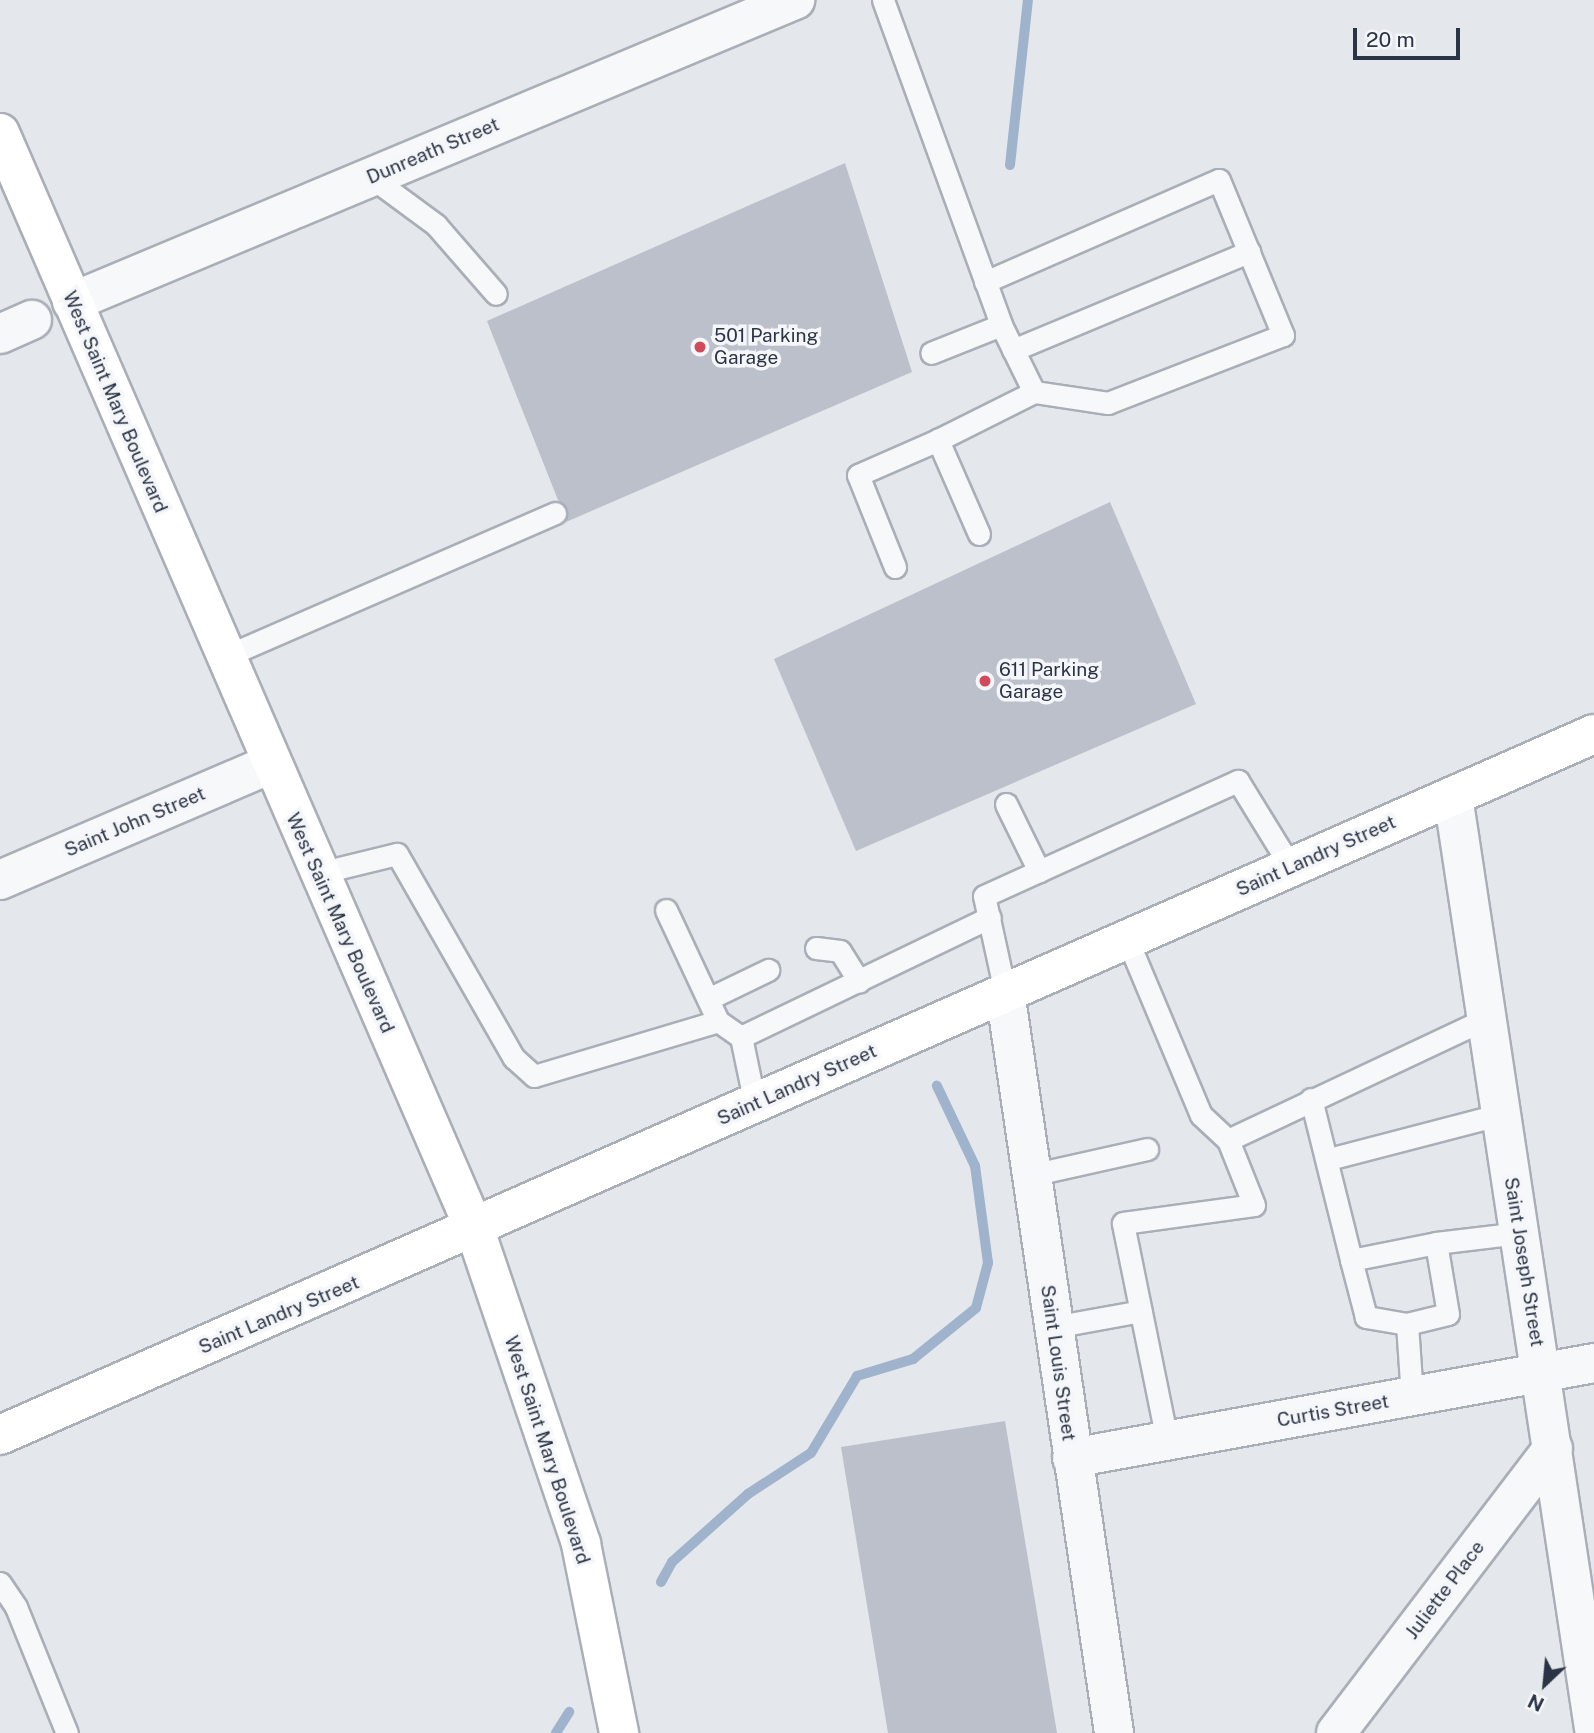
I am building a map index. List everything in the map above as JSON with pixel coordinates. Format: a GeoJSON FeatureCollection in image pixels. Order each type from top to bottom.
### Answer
{"type":"FeatureCollection","features":[{"type":"Feature","properties":{"kind":"street","name":"Dunreath Street"},"geometry":{"type":"LineString","coordinates":[[72,302],[794,0]]}},
{"type":"Feature","properties":{"kind":"street","name":"West Saint Mary Boulevard"},"geometry":{"type":"LineString","coordinates":[[0,133],[224,657],[475,1230],[581,1544],[619,1733]]}},
{"type":"Feature","properties":{"kind":"street","name":"Saint Landry Street"},"geometry":{"type":"LineString","coordinates":[[0,1436],[475,1230],[1004,992],[1594,734]]}},
{"type":"Feature","properties":{"kind":"street","name":"Saint John Street"},"geometry":{"type":"LineString","coordinates":[[0,880],[271,764]]}},
{"type":"Feature","properties":{"kind":"street","name":"Saint Joseph Street"},"geometry":{"type":"LineString","coordinates":[[1452,796],[1594,1728]]}},
{"type":"Feature","properties":{"kind":"street","name":"Saint Louis Street"},"geometry":{"type":"LineString","coordinates":[[1004,992],[1114,1733]]}},
{"type":"Feature","properties":{"kind":"street","name":"Curtis Street"},"geometry":{"type":"LineString","coordinates":[[1072,1458],[1594,1363]]}},
{"type":"Feature","properties":{"kind":"street","name":"Juliette Place"},"geometry":{"type":"LineString","coordinates":[[1336,1733],[1553,1448]]}},
{"type":"Feature","properties":{"kind":"lane"},"geometry":{"type":"LineString","coordinates":[[883,0],[985,282],[1002,326],[1034,392]]}},
{"type":"Feature","properties":{"kind":"lane"},"geometry":{"type":"LineString","coordinates":[[371,177],[436,225],[496,294]]}},
{"type":"Feature","properties":{"kind":"lane"},"geometry":{"type":"LineString","coordinates":[[895,567],[858,475],[1034,392],[1108,403],[1283,335],[1219,180],[985,282]]}},
{"type":"Feature","properties":{"kind":"lane"},"geometry":{"type":"LineString","coordinates":[[1013,350],[1249,252]]}},
{"type":"Feature","properties":{"kind":"lane"},"geometry":{"type":"LineString","coordinates":[[932,353],[1002,326]]}},
{"type":"Feature","properties":{"kind":"lane"},"geometry":{"type":"LineString","coordinates":[[937,440],[979,534]]}},
{"type":"Feature","properties":{"kind":"lane"},"geometry":{"type":"LineString","coordinates":[[224,657],[555,513]]}},
{"type":"Feature","properties":{"kind":"lane"},"geometry":{"type":"LineString","coordinates":[[1004,992],[984,896],[1238,781],[1291,867]]}},
{"type":"Feature","properties":{"kind":"lane"},"geometry":{"type":"LineString","coordinates":[[1006,804],[1039,871]]}},
{"type":"Feature","properties":{"kind":"lane"},"geometry":{"type":"LineString","coordinates":[[319,873],[397,854],[514,1058],[534,1076],[718,1021]]}},
{"type":"Feature","properties":{"kind":"lane"},"geometry":{"type":"LineString","coordinates":[[666,910],[718,1021],[741,1037],[755,1104]]}},
{"type":"Feature","properties":{"kind":"lane"},"geometry":{"type":"LineString","coordinates":[[741,1037],[990,917]]}},
{"type":"Feature","properties":{"kind":"lane"},"geometry":{"type":"LineString","coordinates":[[1127,939],[1201,1115],[1228,1140],[1254,1205],[1123,1223],[1167,1440]]}},
{"type":"Feature","properties":{"kind":"lane"},"geometry":{"type":"LineString","coordinates":[[816,948],[840,951],[859,981]]}},
{"type":"Feature","properties":{"kind":"lane"},"geometry":{"type":"LineString","coordinates":[[708,999],[768,970]]}},
{"type":"Feature","properties":{"kind":"lane"},"geometry":{"type":"LineString","coordinates":[[1228,1140],[1487,1018]]}},
{"type":"Feature","properties":{"kind":"lane"},"geometry":{"type":"LineString","coordinates":[[1311,1099],[1329,1159],[1366,1317],[1407,1324],[1448,1314],[1436,1243]]}},
{"type":"Feature","properties":{"kind":"lane"},"geometry":{"type":"LineString","coordinates":[[1329,1159],[1502,1114]]}},
{"type":"Feature","properties":{"kind":"lane"},"geometry":{"type":"LineString","coordinates":[[1031,1175],[1147,1149]]}},
{"type":"Feature","properties":{"kind":"lane"},"geometry":{"type":"LineString","coordinates":[[1351,1261],[1436,1243],[1520,1233]]}},
{"type":"Feature","properties":{"kind":"lane"},"geometry":{"type":"LineString","coordinates":[[1053,1327],[1141,1311]]}},
{"type":"Feature","properties":{"kind":"lane"},"geometry":{"type":"LineString","coordinates":[[1407,1324],[1412,1397]]}},
{"type":"Feature","properties":{"kind":"lane"},"geometry":{"type":"LineString","coordinates":[[0,1583],[16,1607],[67,1733]]}},
{"type":"Feature","properties":{"kind":"building","name":"501 Parking Garage"},"geometry":{"type":"Polygon","coordinates":[[[845,163],[912,372],[566,522],[567,508],[558,500],[487,321],[845,163]]]}},
{"type":"Feature","properties":{"kind":"building","name":"611 Parking Garage"},"geometry":{"type":"Polygon","coordinates":[[[1110,502],[1196,704],[856,851],[774,659],[1110,502]]]}},
{"type":"Feature","properties":{"kind":"building"},"geometry":{"type":"Polygon","coordinates":[[[1005,1421],[1057,1733],[888,1733],[841,1447],[1005,1421]]]}},
{"type":"Feature","properties":{"kind":"waterway"},"geometry":{"type":"LineString","coordinates":[[1010,165],[1028,0]]}},
{"type":"Feature","properties":{"kind":"waterway"},"geometry":{"type":"LineString","coordinates":[[661,1582],[672,1562],[748,1494],[811,1453],[857,1376],[913,1359],[976,1308],[988,1263],[975,1166],[937,1086]]}},
{"type":"Feature","properties":{"kind":"waterway"},"geometry":{"type":"LineString","coordinates":[[556,1733],[569,1712]]}},
{"type":"Feature","properties":{"kind":"place","name":"501 Parking Garage"},"geometry":{"type":"Point","coordinates":[700,347]}},
{"type":"Feature","properties":{"kind":"place","name":"611 Parking Garage"},"geometry":{"type":"Point","coordinates":[985,681]}}]}
